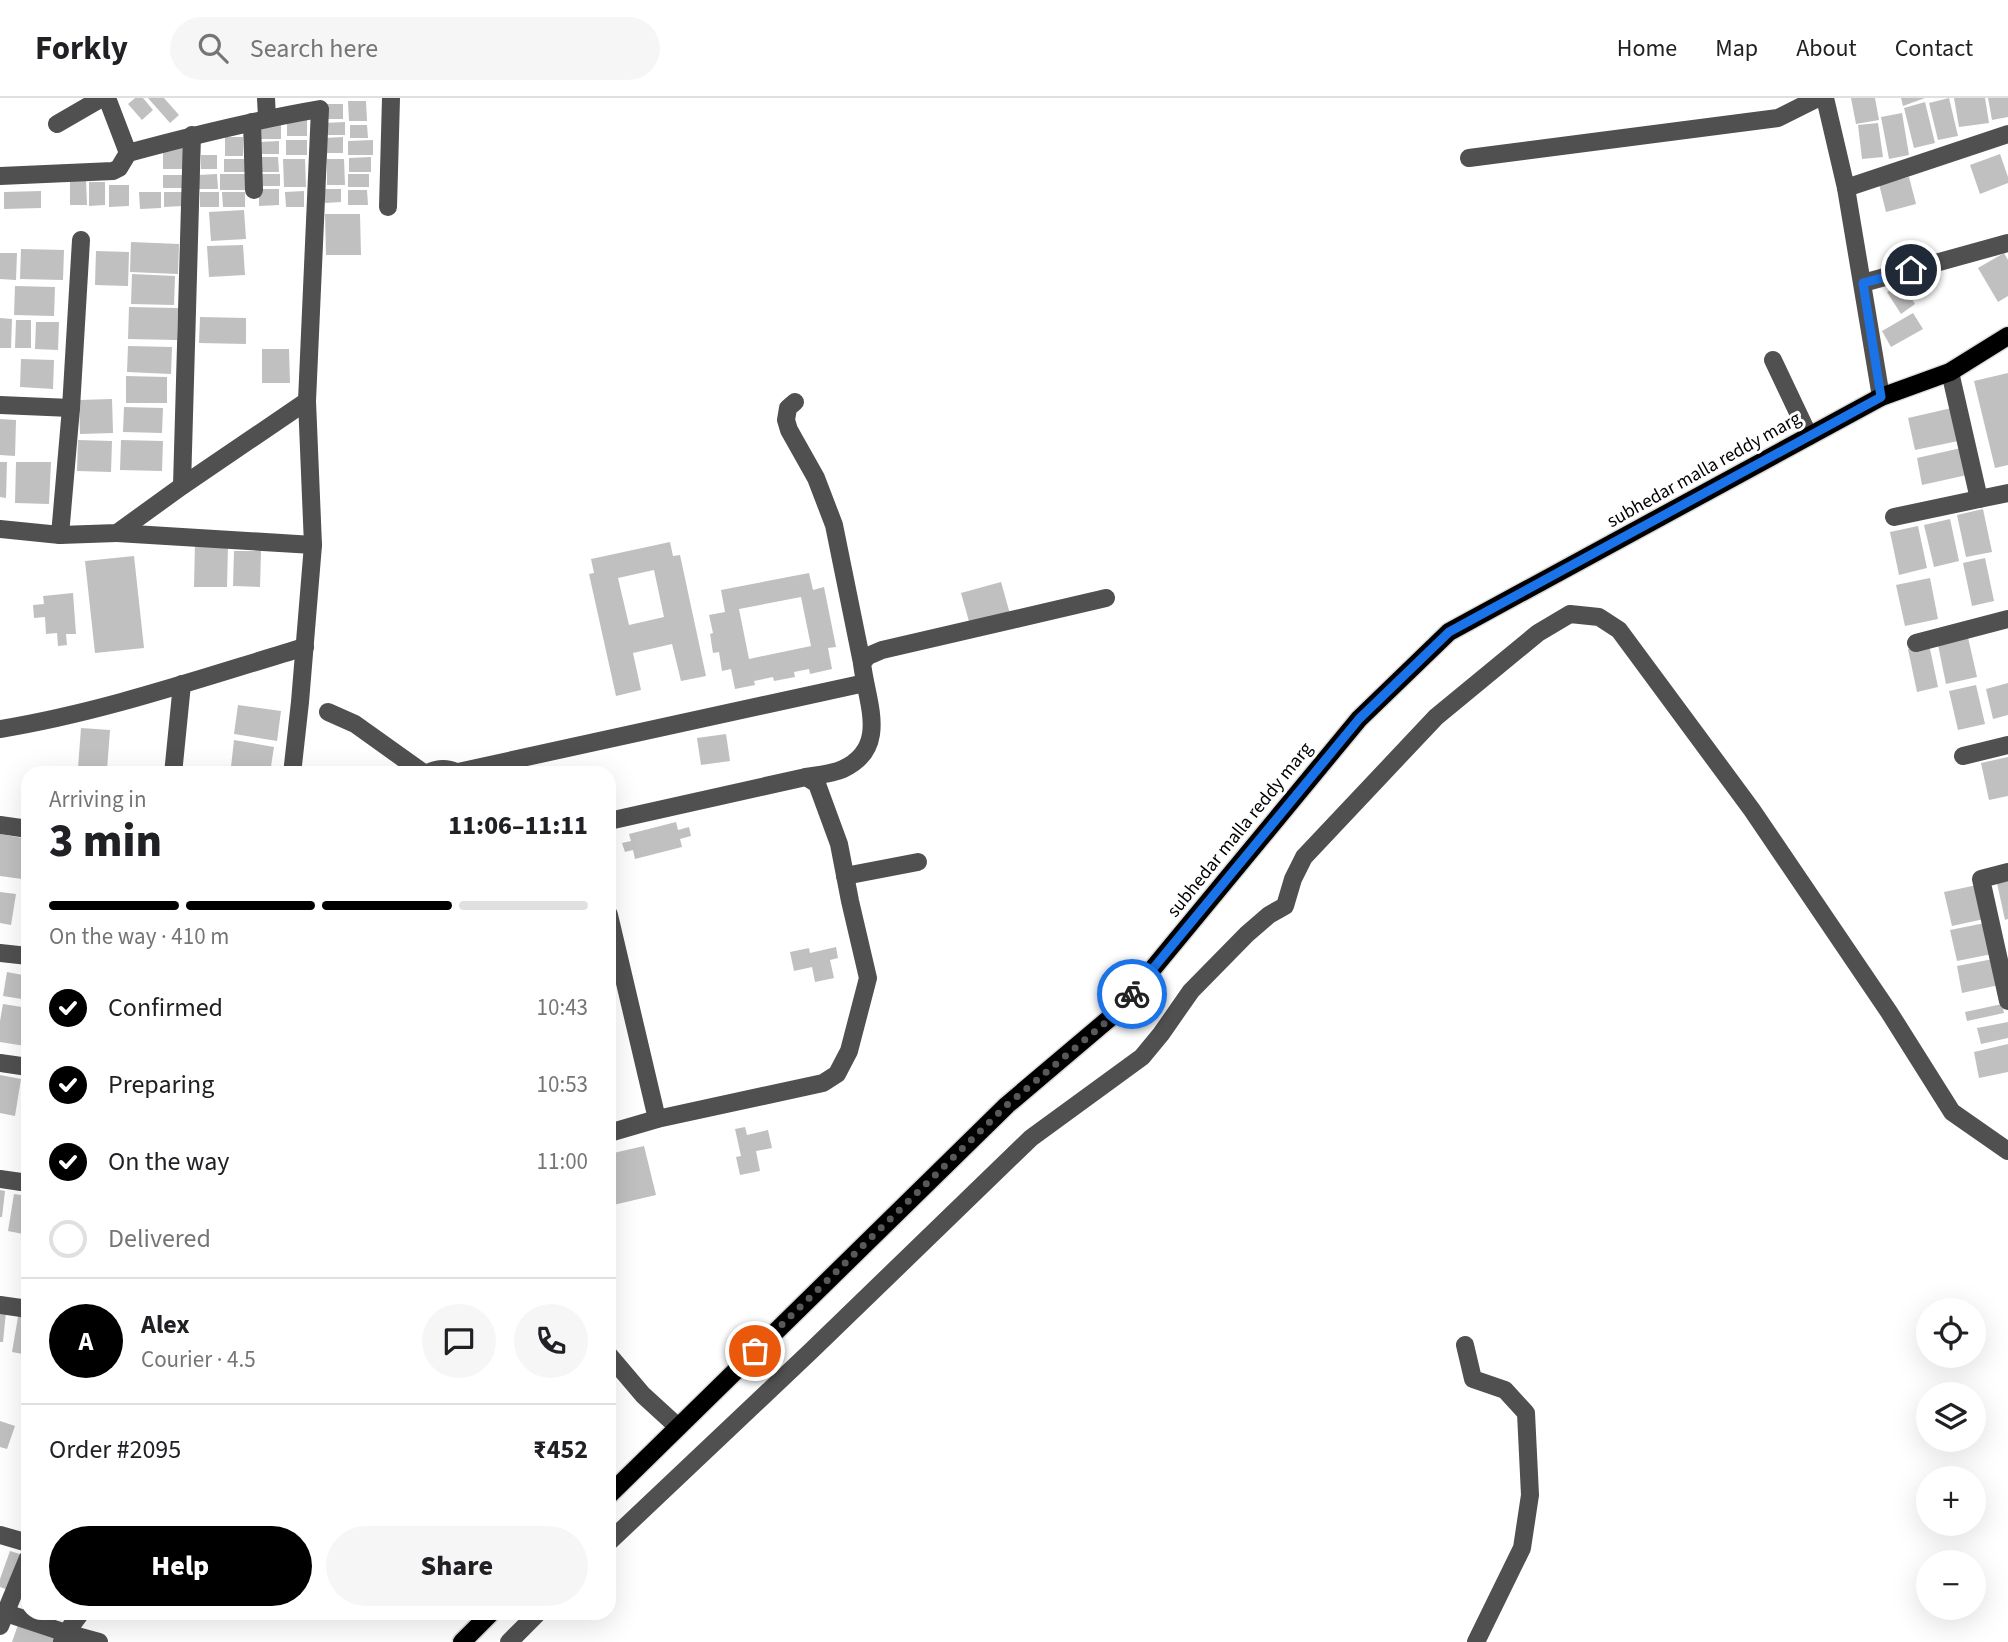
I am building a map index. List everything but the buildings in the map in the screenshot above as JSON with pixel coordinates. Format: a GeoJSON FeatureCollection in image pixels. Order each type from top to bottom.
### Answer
{"type":"FeatureCollection","features":[{"type":"Feature","properties":{"kind":"main road","name":"subhedar malla reddy marg"},"geometry":{"type":"LineString","coordinates":[[616,1488],[1007,1105],[1118,1012],[1359,719],[1449,632],[1881,397],[1950,372],[2008,336]]}},
{"type":"Feature","properties":{"kind":"main road"},"geometry":{"type":"LineString","coordinates":[[462,1642],[484,1620]]}},
{"type":"Feature","properties":{"kind":"street"},"geometry":{"type":"LineString","coordinates":[[57,124],[104,98],[128,153]]}},
{"type":"Feature","properties":{"kind":"street"},"geometry":{"type":"LineString","coordinates":[[254,190],[260,120],[266,98]]}},
{"type":"Feature","properties":{"kind":"street"},"geometry":{"type":"LineString","coordinates":[[388,207],[391,98]]}},
{"type":"Feature","properties":{"kind":"street"},"geometry":{"type":"LineString","coordinates":[[1469,158],[1778,118],[1818,98]]}},
{"type":"Feature","properties":{"kind":"street"},"geometry":{"type":"LineString","coordinates":[[1825,98],[1846,188],[1881,397]]}},
{"type":"Feature","properties":{"kind":"street"},"geometry":{"type":"LineString","coordinates":[[0,176],[113,171],[119,168],[128,153],[321,103],[307,401],[313,545],[293,766]]}},
{"type":"Feature","properties":{"kind":"street"},"geometry":{"type":"LineString","coordinates":[[1846,188],[2008,134]]}},
{"type":"Feature","properties":{"kind":"street"},"geometry":{"type":"LineString","coordinates":[[182,486],[192,135]]}},
{"type":"Feature","properties":{"kind":"street"},"geometry":{"type":"LineString","coordinates":[[60,535],[81,240]]}},
{"type":"Feature","properties":{"kind":"street"},"geometry":{"type":"LineString","coordinates":[[1863,283],[2008,243]]}},
{"type":"Feature","properties":{"kind":"street"},"geometry":{"type":"LineString","coordinates":[[1773,360],[1809,436]]}},
{"type":"Feature","properties":{"kind":"street"},"geometry":{"type":"LineString","coordinates":[[1950,372],[1979,499]]}},
{"type":"Feature","properties":{"kind":"street"},"geometry":{"type":"LineString","coordinates":[[117,533],[307,401]]}},
{"type":"Feature","properties":{"kind":"street"},"geometry":{"type":"LineString","coordinates":[[616,819],[841,770],[857,761],[866,751],[872,731],[871,708],[834,525],[816,478],[789,430],[786,420],[788,408],[795,402]]}},
{"type":"Feature","properties":{"kind":"street"},"geometry":{"type":"LineString","coordinates":[[0,405],[71,408]]}},
{"type":"Feature","properties":{"kind":"street"},"geometry":{"type":"LineString","coordinates":[[1894,517],[2008,493]]}},
{"type":"Feature","properties":{"kind":"street"},"geometry":{"type":"LineString","coordinates":[[0,529],[60,535],[117,533],[313,545]]}},
{"type":"Feature","properties":{"kind":"street"},"geometry":{"type":"LineString","coordinates":[[862,663],[868,656],[882,650],[1106,598]]}},
{"type":"Feature","properties":{"kind":"street"},"geometry":{"type":"LineString","coordinates":[[616,1535],[1031,1138],[1142,1057],[1191,991],[1247,934],[1269,915],[1286,905],[1293,879],[1304,857],[1436,718],[1538,633],[1570,614],[1599,617],[1619,630],[1752,810],[1889,1012],[1952,1112],[2008,1151]]}},
{"type":"Feature","properties":{"kind":"street"},"geometry":{"type":"LineString","coordinates":[[1916,643],[2008,619]]}},
{"type":"Feature","properties":{"kind":"street"},"geometry":{"type":"LineString","coordinates":[[0,729],[114,705],[305,647]]}},
{"type":"Feature","properties":{"kind":"street"},"geometry":{"type":"LineString","coordinates":[[491,766],[865,683]]}},
{"type":"Feature","properties":{"kind":"street"},"geometry":{"type":"LineString","coordinates":[[174,766],[182,684]]}},
{"type":"Feature","properties":{"kind":"street"},"geometry":{"type":"LineString","coordinates":[[328,712],[355,724],[414,766]]}},
{"type":"Feature","properties":{"kind":"street"},"geometry":{"type":"LineString","coordinates":[[1963,756],[2008,746]]}},
{"type":"Feature","properties":{"kind":"street"},"geometry":{"type":"LineString","coordinates":[[616,1131],[657,1119],[823,1083],[837,1074],[849,1051],[868,978],[839,844],[817,785],[806,777]]}},
{"type":"Feature","properties":{"kind":"street"},"geometry":{"type":"LineString","coordinates":[[0,825],[21,828]]}},
{"type":"Feature","properties":{"kind":"street"},"geometry":{"type":"LineString","coordinates":[[845,876],[918,862]]}},
{"type":"Feature","properties":{"kind":"street"},"geometry":{"type":"LineString","coordinates":[[2007,992],[1981,879],[2008,872]]}},
{"type":"Feature","properties":{"kind":"street"},"geometry":{"type":"LineString","coordinates":[[616,945],[657,1119]]}},
{"type":"Feature","properties":{"kind":"street"},"geometry":{"type":"LineString","coordinates":[[0,953],[21,955]]}},
{"type":"Feature","properties":{"kind":"street"},"geometry":{"type":"LineString","coordinates":[[0,1063],[21,1066]]}},
{"type":"Feature","properties":{"kind":"street"},"geometry":{"type":"LineString","coordinates":[[0,1179],[21,1182]]}},
{"type":"Feature","properties":{"kind":"street"},"geometry":{"type":"LineString","coordinates":[[0,1305],[21,1308]]}},
{"type":"Feature","properties":{"kind":"street"},"geometry":{"type":"LineString","coordinates":[[1465,1345],[1473,1379],[1505,1390],[1526,1413],[1530,1495],[1522,1548],[1476,1642]]}},
{"type":"Feature","properties":{"kind":"street"},"geometry":{"type":"LineString","coordinates":[[616,1364],[643,1395],[678,1427]]}},
{"type":"Feature","properties":{"kind":"street"},"geometry":{"type":"LineString","coordinates":[[0,1535],[21,1541]]}},
{"type":"Feature","properties":{"kind":"street"},"geometry":{"type":"LineString","coordinates":[[21,1574],[2,1617],[64,1638],[99,1642]]}},
{"type":"Feature","properties":{"kind":"street"},"geometry":{"type":"LineString","coordinates":[[64,1638],[76,1620]]}},
{"type":"Feature","properties":{"kind":"street"},"geometry":{"type":"LineString","coordinates":[[509,1642],[531,1620]]}},
{"type":"Feature","properties":{"kind":"way so far"},"geometry":{"type":"LineString","coordinates":[[755,1351],[1007,1105],[1118,1012],[1132,994]]}},
{"type":"Feature","properties":{"kind":"route"},"geometry":{"type":"LineString","coordinates":[[1132,994],[1359,719],[1449,632],[1881,397],[1863,283],[1911,270]]}}]}
